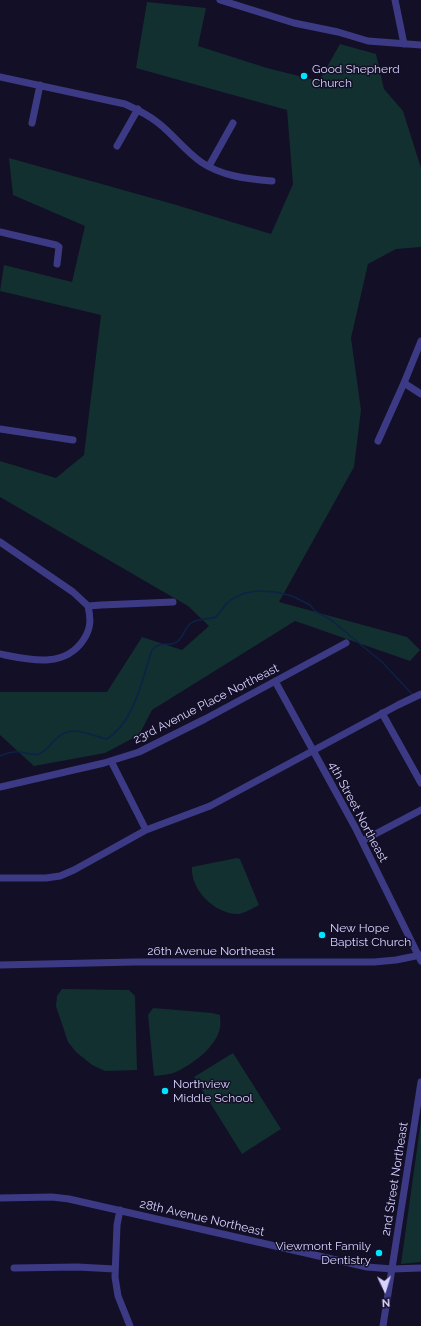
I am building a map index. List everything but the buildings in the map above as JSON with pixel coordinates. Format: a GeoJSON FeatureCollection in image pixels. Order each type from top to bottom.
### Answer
{"type":"FeatureCollection","features":[{"type":"Feature","properties":{"kind":"street"},"geometry":{"type":"LineString","coordinates":[[220,0],[294,23],[338,32],[368,41],[421,45]]}},
{"type":"Feature","properties":{"kind":"street"},"geometry":{"type":"LineString","coordinates":[[395,0],[404,44]]}},
{"type":"Feature","properties":{"kind":"street"},"geometry":{"type":"LineString","coordinates":[[0,77],[114,101],[138,109],[157,122],[201,162],[231,176],[272,181]]}},
{"type":"Feature","properties":{"kind":"street"},"geometry":{"type":"LineString","coordinates":[[32,123],[40,86]]}},
{"type":"Feature","properties":{"kind":"street"},"geometry":{"type":"LineString","coordinates":[[117,146],[138,109]]}},
{"type":"Feature","properties":{"kind":"street"},"geometry":{"type":"LineString","coordinates":[[209,166],[233,123]]}},
{"type":"Feature","properties":{"kind":"street"},"geometry":{"type":"LineString","coordinates":[[0,232],[56,245],[59,247],[57,264]]}},
{"type":"Feature","properties":{"kind":"street"},"geometry":{"type":"LineString","coordinates":[[378,441],[421,341]]}},
{"type":"Feature","properties":{"kind":"street"},"geometry":{"type":"LineString","coordinates":[[404,383],[421,394]]}},
{"type":"Feature","properties":{"kind":"street"},"geometry":{"type":"LineString","coordinates":[[0,429],[73,440]]}},
{"type":"Feature","properties":{"kind":"street"},"geometry":{"type":"LineString","coordinates":[[0,542],[73,592],[88,606],[90,621],[89,631],[76,650],[64,657],[50,660],[30,659],[0,654]]}},
{"type":"Feature","properties":{"kind":"street"},"geometry":{"type":"LineString","coordinates":[[88,606],[173,602]]}},
{"type":"Feature","properties":{"kind":"street","name":"23rd Avenue Place Northeast"},"geometry":{"type":"LineString","coordinates":[[0,787],[112,761],[139,752],[161,742],[346,643]]}},
{"type":"Feature","properties":{"kind":"street","name":"4th Street Northeast"},"geometry":{"type":"LineString","coordinates":[[275,681],[362,841],[420,958]]}},
{"type":"Feature","properties":{"kind":"street"},"geometry":{"type":"LineString","coordinates":[[0,878],[46,878],[60,876],[84,865],[146,830],[210,806],[382,713],[421,694]]}},
{"type":"Feature","properties":{"kind":"street"},"geometry":{"type":"LineString","coordinates":[[382,713],[421,783]]}},
{"type":"Feature","properties":{"kind":"street"},"geometry":{"type":"LineString","coordinates":[[112,761],[146,830]]}},
{"type":"Feature","properties":{"kind":"street"},"geometry":{"type":"LineString","coordinates":[[362,841],[421,810]]}},
{"type":"Feature","properties":{"kind":"street","name":"26th Avenue Northeast"},"geometry":{"type":"LineString","coordinates":[[0,965],[142,962],[374,962],[420,958]]}},
{"type":"Feature","properties":{"kind":"street","name":"2nd Street Northeast"},"geometry":{"type":"LineString","coordinates":[[383,1326],[420,1100],[421,1082]]}},
{"type":"Feature","properties":{"kind":"street","name":"28th Avenue Northeast"},"geometry":{"type":"LineString","coordinates":[[0,1198],[52,1197],[69,1199],[348,1263],[375,1268],[421,1268]]}},
{"type":"Feature","properties":{"kind":"street"},"geometry":{"type":"LineString","coordinates":[[120,1210],[117,1225],[114,1277],[118,1296],[130,1326]]}},
{"type":"Feature","properties":{"kind":"street"},"geometry":{"type":"LineString","coordinates":[[14,1268],[77,1267],[115,1269]]}},
{"type":"Feature","properties":{"kind":"green space"},"geometry":{"type":"Polygon","coordinates":[[[147,2],[206,8],[198,46],[267,68],[319,81],[340,44],[376,54],[384,89],[403,111],[421,168],[421,247],[396,249],[368,264],[351,338],[361,410],[354,467],[279,602],[407,637],[420,650],[410,661],[295,621],[152,710],[139,735],[105,753],[34,766],[0,735],[0,692],[107,692],[142,637],[182,650],[209,626],[188,606],[0,497],[0,461],[56,478],[84,455],[101,315],[0,291],[4,265],[72,282],[85,226],[13,195],[9,158],[173,204],[271,234],[293,184],[287,110],[136,68],[147,2]]]}},
{"type":"Feature","properties":{"kind":"green space"},"geometry":{"type":"Polygon","coordinates":[[[237,858],[240,859],[259,905],[239,914],[222,910],[213,906],[206,900],[195,884],[192,867],[237,858]]]}},
{"type":"Feature","properties":{"kind":"green space"},"geometry":{"type":"Polygon","coordinates":[[[62,989],[129,990],[135,996],[137,1070],[105,1071],[92,1065],[76,1052],[68,1042],[56,1006],[57,996],[62,989]]]}},
{"type":"Feature","properties":{"kind":"green space"},"geometry":{"type":"Polygon","coordinates":[[[153,1008],[220,1015],[218,1035],[203,1054],[183,1069],[173,1073],[154,1076],[148,1015],[153,1008]]]}},
{"type":"Feature","properties":{"kind":"green space"},"geometry":{"type":"Polygon","coordinates":[[[233,1053],[281,1129],[242,1154],[194,1077],[233,1053]]]}},
{"type":"Feature","properties":{"kind":"green space"},"geometry":{"type":"Polygon","coordinates":[[[421,1120],[421,1262],[401,1264],[421,1120]]]}},
{"type":"Feature","properties":{"kind":"waterway"},"geometry":{"type":"LineString","coordinates":[[0,756],[16,752],[37,755],[47,749],[57,738],[69,731],[82,732],[107,739],[117,731],[131,711],[141,686],[152,650],[155,647],[161,644],[175,643],[182,637],[191,623],[197,620],[216,617],[232,599],[245,593],[257,591],[276,592],[292,596],[310,605],[315,611],[331,620],[382,662],[413,695]]}},
{"type":"Feature","properties":{"kind":"place","name":"Good Shepherd Church"},"geometry":{"type":"Point","coordinates":[304,76]}},
{"type":"Feature","properties":{"kind":"place","name":"New Hope Baptist Church"},"geometry":{"type":"Point","coordinates":[322,935]}},
{"type":"Feature","properties":{"kind":"place","name":"Northview Middle School"},"geometry":{"type":"Point","coordinates":[165,1091]}},
{"type":"Feature","properties":{"kind":"place","name":"Viewmont Family Dentistry"},"geometry":{"type":"Point","coordinates":[379,1253]}}]}
